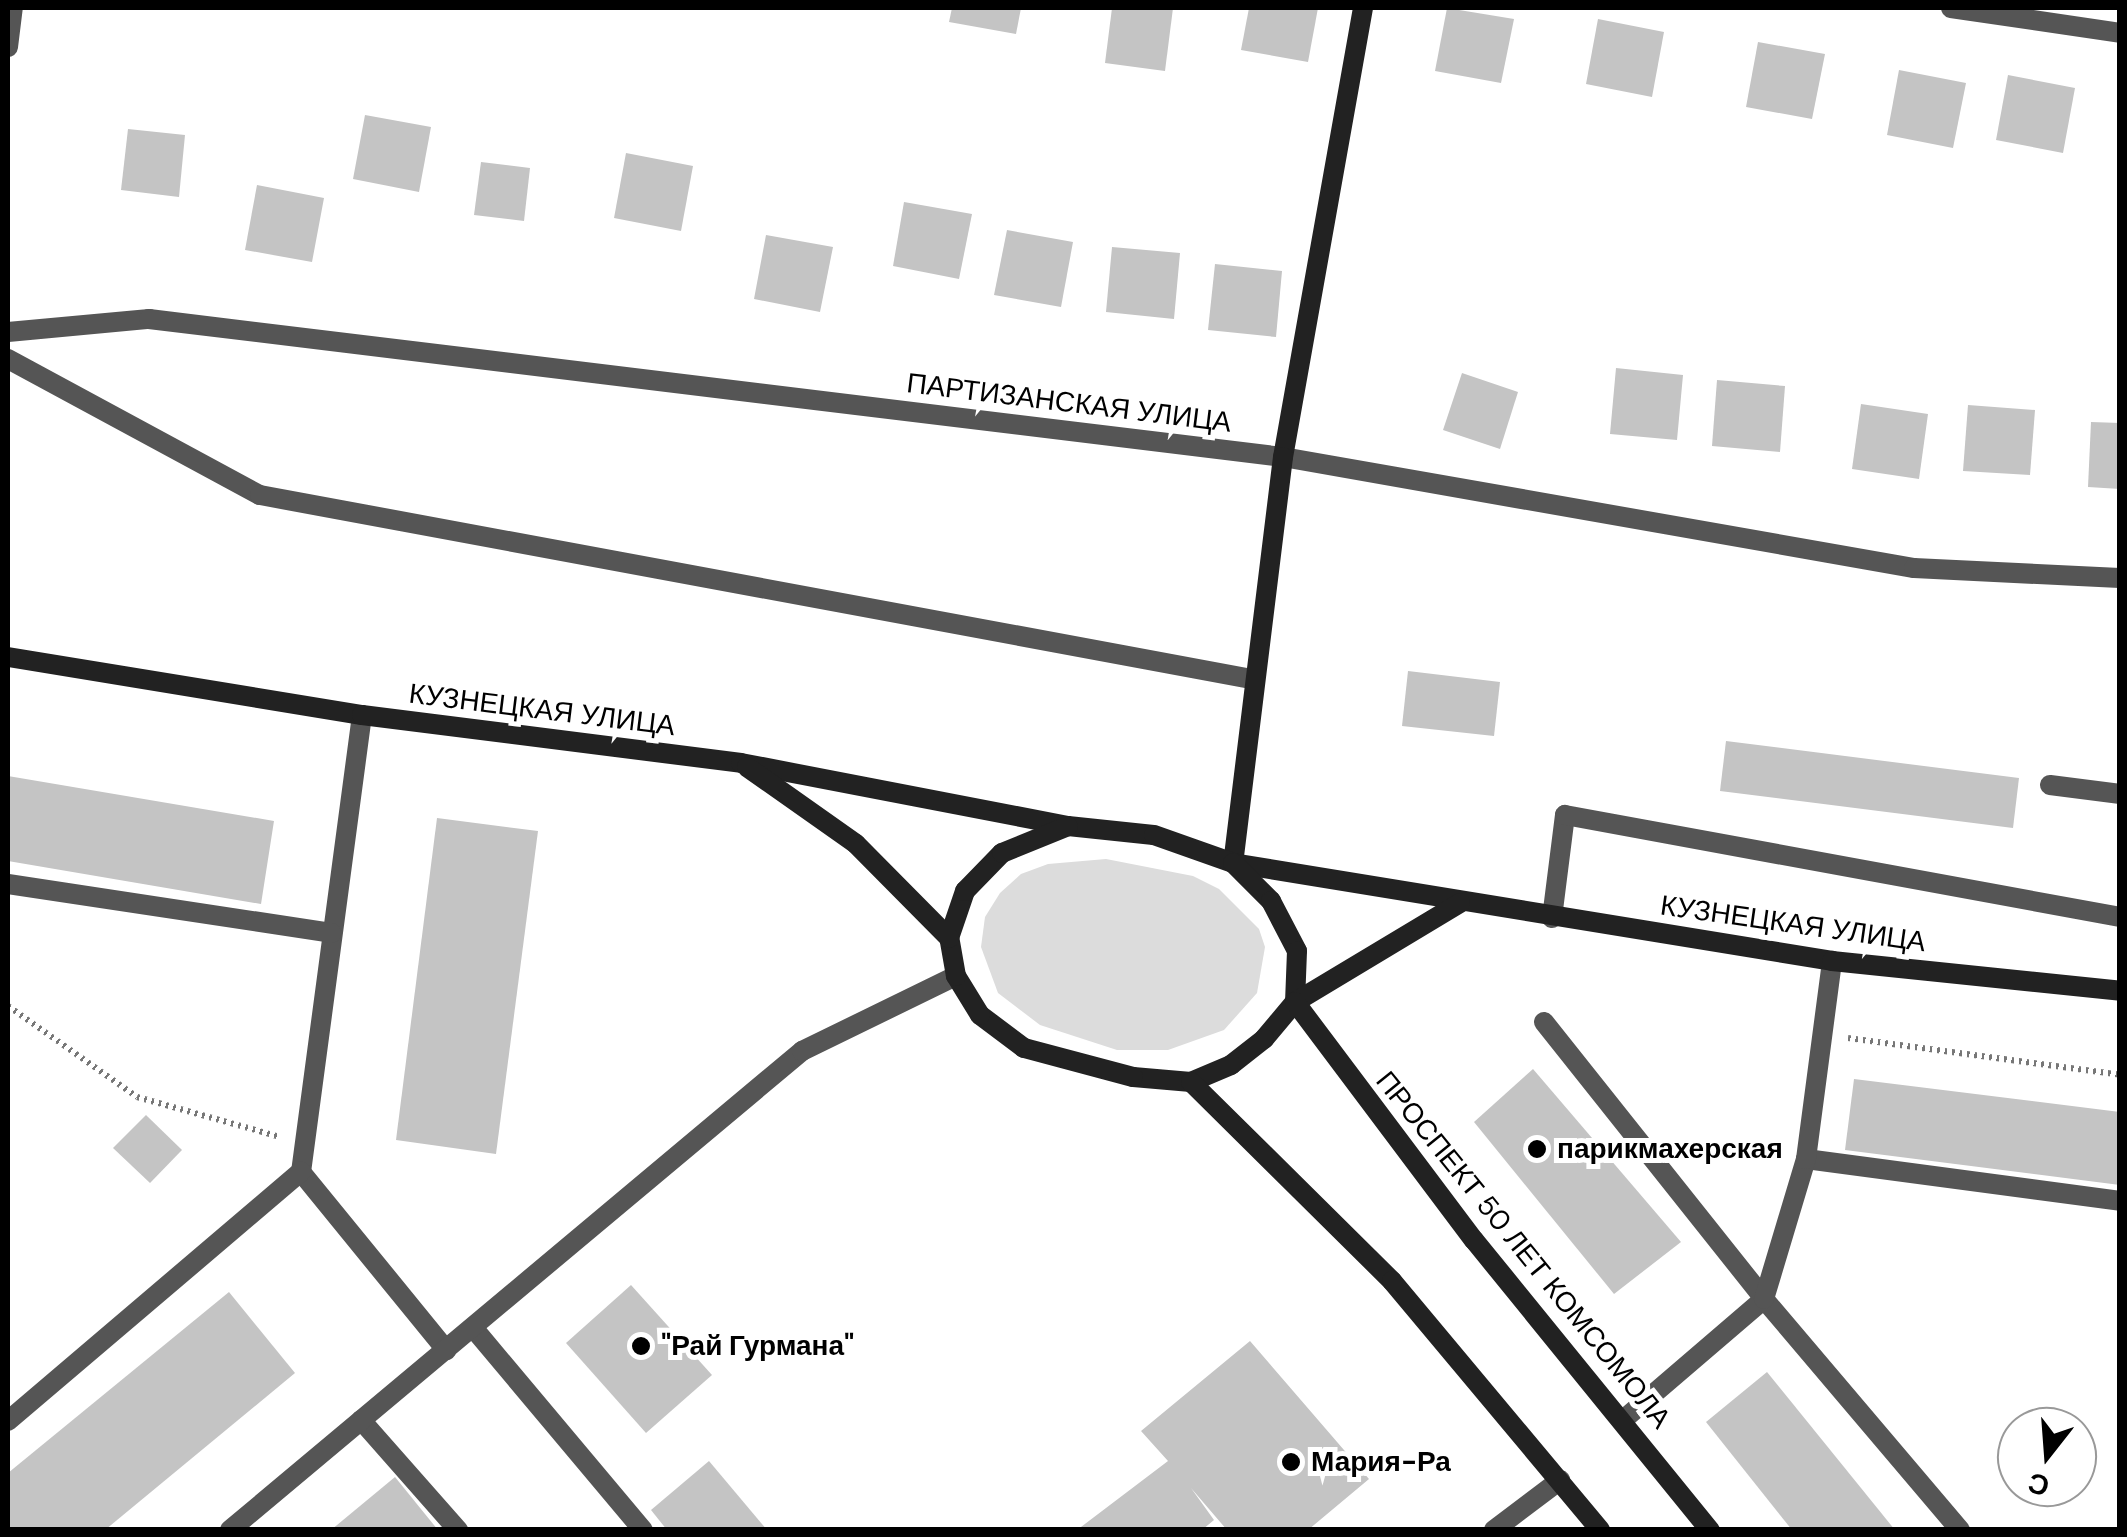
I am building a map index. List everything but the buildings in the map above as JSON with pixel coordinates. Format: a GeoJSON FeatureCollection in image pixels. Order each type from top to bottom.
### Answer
{"type":"FeatureCollection","features":[{"type":"Feature","properties":{"kind":"main road"},"geometry":{"type":"LineString","coordinates":[[1234,862],[1252,679],[1283,456],[1363,8]]}},
{"type":"Feature","properties":{"kind":"main road","name":"КУЗНЕЦКАЯ УЛИЦА"},"geometry":{"type":"LineString","coordinates":[[8,658],[362,715],[741,763],[1068,826]]}},
{"type":"Feature","properties":{"kind":"main road"},"geometry":{"type":"LineString","coordinates":[[741,763],[856,844],[949,938]]}},
{"type":"Feature","properties":{"kind":"main road"},"geometry":{"type":"LineString","coordinates":[[1296,1002],[1297,951],[1272,901],[1234,862],[1154,835],[1068,826],[1002,853],[965,892],[949,938],[956,976],[980,1015],[1024,1048],[1074,1066],[1192,1082],[1231,1065],[1296,1002],[1379,946],[1460,904]]}},
{"type":"Feature","properties":{"kind":"main road","name":"КУЗНЕЦКАЯ УЛИЦА"},"geometry":{"type":"LineString","coordinates":[[1234,862],[1460,904],[1832,961],[2120,991]]}},
{"type":"Feature","properties":{"kind":"main road","name":"ПРОСПЕКТ 50 ЛЕТ КОМСОМОЛА"},"geometry":{"type":"LineString","coordinates":[[1296,1002],[1474,1240],[1710,1530]]}},
{"type":"Feature","properties":{"kind":"main road"},"geometry":{"type":"LineString","coordinates":[[1192,1082],[1392,1281],[1600,1530]]}},
{"type":"Feature","properties":{"kind":"street"},"geometry":{"type":"LineString","coordinates":[[8,48],[14,8]]}},
{"type":"Feature","properties":{"kind":"street"},"geometry":{"type":"LineString","coordinates":[[1951,8],[2120,33]]}},
{"type":"Feature","properties":{"kind":"street","name":"ПАРТИЗАНСКАЯ УЛИЦА"},"geometry":{"type":"LineString","coordinates":[[8,332],[149,320],[1283,456],[1914,568],[2120,578]]}},
{"type":"Feature","properties":{"kind":"street"},"geometry":{"type":"LineString","coordinates":[[8,359],[260,495],[1252,679]]}},
{"type":"Feature","properties":{"kind":"street"},"geometry":{"type":"LineString","coordinates":[[8,1420],[301,1172],[362,715]]}},
{"type":"Feature","properties":{"kind":"street"},"geometry":{"type":"LineString","coordinates":[[2050,785],[2120,794]]}},
{"type":"Feature","properties":{"kind":"street"},"geometry":{"type":"LineString","coordinates":[[1552,918],[1565,815],[2120,917]]}},
{"type":"Feature","properties":{"kind":"street"},"geometry":{"type":"LineString","coordinates":[[8,884],[331,933]]}},
{"type":"Feature","properties":{"kind":"street"},"geometry":{"type":"LineString","coordinates":[[1624,1420],[1764,1299],[1806,1159],[1832,961]]}},
{"type":"Feature","properties":{"kind":"street"},"geometry":{"type":"LineString","coordinates":[[230,1530],[475,1330],[802,1051],[956,976]]}},
{"type":"Feature","properties":{"kind":"street"},"geometry":{"type":"LineString","coordinates":[[1544,1022],[1764,1299],[1960,1530]]}},
{"type":"Feature","properties":{"kind":"street"},"geometry":{"type":"LineString","coordinates":[[1806,1159],[2120,1201]]}},
{"type":"Feature","properties":{"kind":"street"},"geometry":{"type":"LineString","coordinates":[[301,1172],[446,1350]]}},
{"type":"Feature","properties":{"kind":"street"},"geometry":{"type":"LineString","coordinates":[[475,1330],[643,1530]]}},
{"type":"Feature","properties":{"kind":"street"},"geometry":{"type":"LineString","coordinates":[[361,1420],[458,1530]]}},
{"type":"Feature","properties":{"kind":"street"},"geometry":{"type":"LineString","coordinates":[[1494,1530],[1560,1480]]}},
{"type":"Feature","properties":{"kind":"path"},"geometry":{"type":"LineString","coordinates":[[8,1006],[137,1097],[305,1144]]}},
{"type":"Feature","properties":{"kind":"path"},"geometry":{"type":"LineString","coordinates":[[1820,1034],[2120,1075]]}},
{"type":"Feature","properties":{"kind":"shaded area"},"geometry":{"type":"Polygon","coordinates":[[[1106,859],[1193,876],[1219,889],[1259,929],[1265,947],[1257,993],[1224,1030],[1168,1050],[1117,1050],[1040,1025],[998,993],[981,947],[985,917],[1000,893],[1021,874],[1048,864],[1106,859]]]}},
{"type":"Feature","properties":{"kind":"place","name":"парикмахерская"},"geometry":{"type":"Point","coordinates":[1537,1149]}},
{"type":"Feature","properties":{"kind":"place","name":"\"Рай Гурмана\""},"geometry":{"type":"Point","coordinates":[641,1346]}},
{"type":"Feature","properties":{"kind":"place","name":"Мария-Ра"},"geometry":{"type":"Point","coordinates":[1291,1462]}}]}
